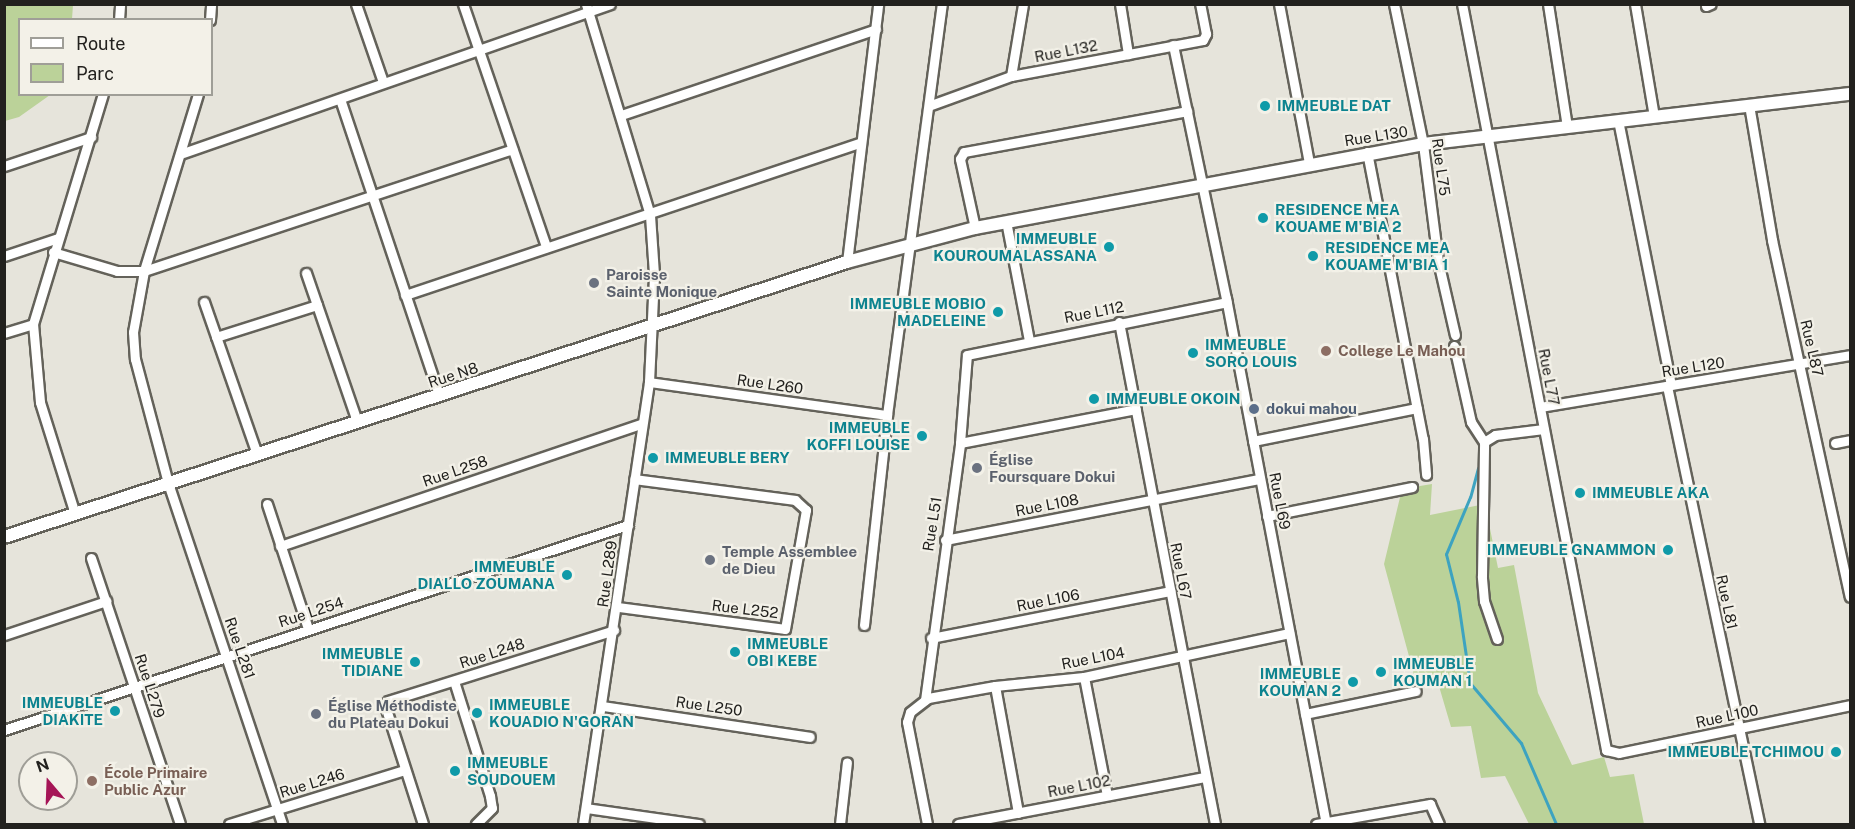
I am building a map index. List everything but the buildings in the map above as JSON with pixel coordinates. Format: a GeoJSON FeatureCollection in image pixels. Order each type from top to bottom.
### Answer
{"type":"FeatureCollection","features":[{"type":"Feature","properties":{"kind":"street"},"geometry":{"type":"LineString","coordinates":[[356,4],[383,82]]}},
{"type":"Feature","properties":{"kind":"street"},"geometry":{"type":"LineString","coordinates":[[464,4],[546,247]]}},
{"type":"Feature","properties":{"kind":"street"},"geometry":{"type":"LineString","coordinates":[[183,153],[340,99],[587,8],[610,4]]}},
{"type":"Feature","properties":{"kind":"street"},"geometry":{"type":"LineString","coordinates":[[846,262],[878,4]]}},
{"type":"Feature","properties":{"kind":"street"},"geometry":{"type":"LineString","coordinates":[[864,625],[887,415],[931,105],[942,4]]}},
{"type":"Feature","properties":{"kind":"street"},"geometry":{"type":"LineString","coordinates":[[1011,76],[1023,4]]}},
{"type":"Feature","properties":{"kind":"street"},"geometry":{"type":"LineString","coordinates":[[1120,4],[1128,54]]}},
{"type":"Feature","properties":{"kind":"street","name":"Rue L132"},"geometry":{"type":"LineString","coordinates":[[931,105],[1011,76],[1203,40],[1206,34],[1200,4]]}},
{"type":"Feature","properties":{"kind":"street"},"geometry":{"type":"LineString","coordinates":[[1279,4],[1309,163]]}},
{"type":"Feature","properties":{"kind":"street","name":"Rue L75"},"geometry":{"type":"LineString","coordinates":[[1394,4],[1423,144],[1438,261],[1455,335]]}},
{"type":"Feature","properties":{"kind":"street","name":"Rue L77"},"geometry":{"type":"LineString","coordinates":[[1462,4],[1605,745],[1610,753]]}},
{"type":"Feature","properties":{"kind":"street"},"geometry":{"type":"LineString","coordinates":[[1548,4],[1567,127]]}},
{"type":"Feature","properties":{"kind":"street"},"geometry":{"type":"LineString","coordinates":[[1635,4],[1654,116]]}},
{"type":"Feature","properties":{"kind":"street","name":"Rue L289"},"geometry":{"type":"LineString","coordinates":[[583,825],[618,607],[640,424],[649,382],[654,326],[650,216],[587,8]]}},
{"type":"Feature","properties":{"kind":"street"},"geometry":{"type":"LineString","coordinates":[[621,115],[876,28]]}},
{"type":"Feature","properties":{"kind":"street","name":"Rue L69"},"geometry":{"type":"LineString","coordinates":[[1173,45],[1227,302],[1326,824]]}},
{"type":"Feature","properties":{"kind":"street","name":"Rue L130"},"geometry":{"type":"LineString","coordinates":[[912,244],[1006,221],[1367,152],[1487,135],[1851,93]]}},
{"type":"Feature","properties":{"kind":"street"},"geometry":{"type":"LineString","coordinates":[[75,514],[40,402],[33,324],[53,252],[102,96]]}},
{"type":"Feature","properties":{"kind":"street","name":"Rue L281"},"geometry":{"type":"LineString","coordinates":[[197,96],[183,153],[144,271],[133,332],[135,359],[168,483],[282,825]]}},
{"type":"Feature","properties":{"kind":"street"},"geometry":{"type":"LineString","coordinates":[[340,99],[439,395]]}},
{"type":"Feature","properties":{"kind":"street","name":"Rue L87"},"geometry":{"type":"LineString","coordinates":[[1749,105],[1772,240],[1847,564],[1851,597]]}},
{"type":"Feature","properties":{"kind":"street"},"geometry":{"type":"LineString","coordinates":[[975,228],[960,159],[964,152],[1187,111]]}},
{"type":"Feature","properties":{"kind":"street","name":"Rue L81"},"geometry":{"type":"LineString","coordinates":[[1618,120],[1669,386],[1759,825]]}},
{"type":"Feature","properties":{"kind":"street"},"geometry":{"type":"LineString","coordinates":[[4,166],[91,137]]}},
{"type":"Feature","properties":{"kind":"street"},"geometry":{"type":"LineString","coordinates":[[405,295],[546,247],[650,216],[859,143]]}},
{"type":"Feature","properties":{"kind":"street"},"geometry":{"type":"LineString","coordinates":[[53,252],[117,271],[144,271],[512,149]]}},
{"type":"Feature","properties":{"kind":"street"},"geometry":{"type":"LineString","coordinates":[[1367,152],[1417,408],[1426,475]]}},
{"type":"Feature","properties":{"kind":"street"},"geometry":{"type":"LineString","coordinates":[[1006,221],[1029,340]]}},
{"type":"Feature","properties":{"kind":"street"},"geometry":{"type":"LineString","coordinates":[[4,256],[58,238]]}},
{"type":"Feature","properties":{"kind":"street","name":"Rue N8"},"geometry":{"type":"LineString","coordinates":[[4,537],[846,262],[912,244]]}},
{"type":"Feature","properties":{"kind":"street"},"geometry":{"type":"LineString","coordinates":[[306,273],[357,421]]}},
{"type":"Feature","properties":{"kind":"street"},"geometry":{"type":"LineString","coordinates":[[204,302],[256,454]]}},
{"type":"Feature","properties":{"kind":"street","name":"Rue L112"},"geometry":{"type":"LineString","coordinates":[[968,353],[1227,302]]}},
{"type":"Feature","properties":{"kind":"street"},"geometry":{"type":"LineString","coordinates":[[216,337],[317,305]]}},
{"type":"Feature","properties":{"kind":"street","name":"Rue L67"},"geometry":{"type":"LineString","coordinates":[[1119,322],[1215,825]]}},
{"type":"Feature","properties":{"kind":"street"},"geometry":{"type":"LineString","coordinates":[[4,333],[33,324]]}},
{"type":"Feature","properties":{"kind":"street"},"geometry":{"type":"LineString","coordinates":[[1454,346],[1472,422],[1484,442],[1482,576],[1484,601],[1497,639]]}},
{"type":"Feature","properties":{"kind":"street","name":"Rue L51"},"geometry":{"type":"LineString","coordinates":[[925,700],[931,638],[960,443],[968,353]]}},
{"type":"Feature","properties":{"kind":"street","name":"Rue L120"},"geometry":{"type":"LineString","coordinates":[[1540,407],[1802,366],[1851,356]]}},
{"type":"Feature","properties":{"kind":"street","name":"Rue L260"},"geometry":{"type":"LineString","coordinates":[[649,382],[887,415]]}},
{"type":"Feature","properties":{"kind":"street"},"geometry":{"type":"LineString","coordinates":[[1253,441],[1417,408]]}},
{"type":"Feature","properties":{"kind":"street"},"geometry":{"type":"LineString","coordinates":[[960,443],[1136,409]]}},
{"type":"Feature","properties":{"kind":"street","name":"Rue L258"},"geometry":{"type":"LineString","coordinates":[[280,546],[640,424]]}},
{"type":"Feature","properties":{"kind":"street"},"geometry":{"type":"LineString","coordinates":[[1484,442],[1495,435],[1544,429]]}},
{"type":"Feature","properties":{"kind":"street"},"geometry":{"type":"LineString","coordinates":[[1835,443],[1851,440]]}},
{"type":"Feature","properties":{"kind":"street","name":"Rue L252"},"geometry":{"type":"LineString","coordinates":[[618,607],[785,629],[806,510],[795,500],[634,479]]}},
{"type":"Feature","properties":{"kind":"street","name":"Rue L108"},"geometry":{"type":"LineString","coordinates":[[945,540],[1260,479]]}},
{"type":"Feature","properties":{"kind":"street"},"geometry":{"type":"LineString","coordinates":[[1267,516],[1412,487]]}},
{"type":"Feature","properties":{"kind":"street"},"geometry":{"type":"LineString","coordinates":[[267,504],[308,629]]}},
{"type":"Feature","properties":{"kind":"street","name":"Rue L254"},"geometry":{"type":"LineString","coordinates":[[4,730],[628,525]]}},
{"type":"Feature","properties":{"kind":"street","name":"Rue L279"},"geometry":{"type":"LineString","coordinates":[[92,558],[180,825]]}},
{"type":"Feature","properties":{"kind":"street","name":"Rue L106"},"geometry":{"type":"LineString","coordinates":[[931,638],[1170,591]]}},
{"type":"Feature","properties":{"kind":"street"},"geometry":{"type":"LineString","coordinates":[[4,635],[106,601]]}},
{"type":"Feature","properties":{"kind":"street","name":"Rue L248"},"geometry":{"type":"LineString","coordinates":[[405,770],[386,709],[388,701],[614,630]]}},
{"type":"Feature","properties":{"kind":"street","name":"Rue L104"},"geometry":{"type":"LineString","coordinates":[[925,700],[995,686],[1084,677],[1289,633]]}},
{"type":"Feature","properties":{"kind":"street"},"geometry":{"type":"LineString","coordinates":[[1084,677],[1107,795]]}},
{"type":"Feature","properties":{"kind":"street"},"geometry":{"type":"LineString","coordinates":[[454,681],[492,808],[476,825]]}},
{"type":"Feature","properties":{"kind":"street"},"geometry":{"type":"LineString","coordinates":[[995,686],[1018,813]]}},
{"type":"Feature","properties":{"kind":"street"},"geometry":{"type":"LineString","coordinates":[[1305,714],[1416,691]]}},
{"type":"Feature","properties":{"kind":"street"},"geometry":{"type":"LineString","coordinates":[[925,700],[908,715],[927,825]]}},
{"type":"Feature","properties":{"kind":"street","name":"Rue L100"},"geometry":{"type":"LineString","coordinates":[[1610,753],[1738,730],[1851,705]]}},
{"type":"Feature","properties":{"kind":"street","name":"Rue L250"},"geometry":{"type":"LineString","coordinates":[[603,706],[810,737]]}},
{"type":"Feature","properties":{"kind":"street"},"geometry":{"type":"LineString","coordinates":[[840,825],[847,762]]}},
{"type":"Feature","properties":{"kind":"street"},"geometry":{"type":"LineString","coordinates":[[405,770],[423,825]]}},
{"type":"Feature","properties":{"kind":"street","name":"Rue L246"},"geometry":{"type":"LineString","coordinates":[[229,825],[405,770]]}},
{"type":"Feature","properties":{"kind":"street","name":"Rue L102"},"geometry":{"type":"LineString","coordinates":[[958,825],[1205,777]]}},
{"type":"Feature","properties":{"kind":"street"},"geometry":{"type":"LineString","coordinates":[[1316,825],[1433,805],[1439,825]]}},
{"type":"Feature","properties":{"kind":"street"},"geometry":{"type":"LineString","coordinates":[[586,808],[699,825]]}},
{"type":"Feature","properties":{"kind":"green space"},"geometry":{"type":"Polygon","coordinates":[[[4,5],[73,5],[72,18],[18,18],[18,96],[49,96],[19,117],[5,121],[4,5]]]}},
{"type":"Feature","properties":{"kind":"green space"},"geometry":{"type":"Polygon","coordinates":[[[1432,484],[1430,515],[1485,504],[1498,568],[1514,565],[1538,693],[1572,765],[1604,757],[1610,777],[1634,774],[1644,824],[1529,824],[1505,776],[1481,778],[1471,726],[1451,727],[1436,676],[1416,682],[1384,564],[1402,489],[1432,484]]]}},
{"type":"Feature","properties":{"kind":"waterway"},"geometry":{"type":"LineString","coordinates":[[1478,468],[1470,497],[1446,554],[1458,602],[1470,683],[1521,743],[1556,824]]}},
{"type":"Feature","properties":{"kind":"place","name":"IMMEUBLE DAT"},"geometry":{"type":"Point","coordinates":[1265,106]}},
{"type":"Feature","properties":{"kind":"place","name":"RESIDENCE MEA KOUAME M'BIA 2"},"geometry":{"type":"Point","coordinates":[1263,218]}},
{"type":"Feature","properties":{"kind":"place","name":"IMMEUBLE KOUROUMALASSANA"},"geometry":{"type":"Point","coordinates":[1109,247]}},
{"type":"Feature","properties":{"kind":"place","name":"RESIDENCE MEA KOUAME M'BIA 1"},"geometry":{"type":"Point","coordinates":[1313,256]}},
{"type":"Feature","properties":{"kind":"place","name":"Paroisse Sainte Monique"},"geometry":{"type":"Point","coordinates":[594,283]}},
{"type":"Feature","properties":{"kind":"place","name":"IMMEUBLE MOBIO MADELEINE"},"geometry":{"type":"Point","coordinates":[998,312]}},
{"type":"Feature","properties":{"kind":"place","name":"College Le Mahou"},"geometry":{"type":"Point","coordinates":[1326,351]}},
{"type":"Feature","properties":{"kind":"place","name":"IMMEUBLE SORO LOUIS"},"geometry":{"type":"Point","coordinates":[1193,353]}},
{"type":"Feature","properties":{"kind":"place","name":"IMMEUBLE OKOIN"},"geometry":{"type":"Point","coordinates":[1094,399]}},
{"type":"Feature","properties":{"kind":"place","name":"dokui mahou"},"geometry":{"type":"Point","coordinates":[1254,409]}},
{"type":"Feature","properties":{"kind":"place","name":"IMMEUBLE KOFFI LOUISE"},"geometry":{"type":"Point","coordinates":[922,436]}},
{"type":"Feature","properties":{"kind":"place","name":"IMMEUBLE BERY"},"geometry":{"type":"Point","coordinates":[653,458]}},
{"type":"Feature","properties":{"kind":"place","name":"Église Foursquare Dokui"},"geometry":{"type":"Point","coordinates":[977,468]}},
{"type":"Feature","properties":{"kind":"place","name":"IMMEUBLE AKA"},"geometry":{"type":"Point","coordinates":[1580,493]}},
{"type":"Feature","properties":{"kind":"place","name":"IMMEUBLE GNAMMON"},"geometry":{"type":"Point","coordinates":[1668,550]}},
{"type":"Feature","properties":{"kind":"place","name":"Temple Assemblee de Dieu"},"geometry":{"type":"Point","coordinates":[710,560]}},
{"type":"Feature","properties":{"kind":"place","name":"IMMEUBLE DIALLO ZOUMANA"},"geometry":{"type":"Point","coordinates":[567,575]}},
{"type":"Feature","properties":{"kind":"place","name":"IMMEUBLE OBI KEBE"},"geometry":{"type":"Point","coordinates":[735,652]}},
{"type":"Feature","properties":{"kind":"place","name":"IMMEUBLE TIDIANE"},"geometry":{"type":"Point","coordinates":[415,662]}},
{"type":"Feature","properties":{"kind":"place","name":"IMMEUBLE KOUMAN 1"},"geometry":{"type":"Point","coordinates":[1381,672]}},
{"type":"Feature","properties":{"kind":"place","name":"IMMEUBLE KOUMAN 2"},"geometry":{"type":"Point","coordinates":[1353,682]}},
{"type":"Feature","properties":{"kind":"place","name":"IMMEUBLE DIAKITE"},"geometry":{"type":"Point","coordinates":[115,711]}},
{"type":"Feature","properties":{"kind":"place","name":"IMMEUBLE KOUADIO N'GORAN"},"geometry":{"type":"Point","coordinates":[477,713]}},
{"type":"Feature","properties":{"kind":"place","name":"Église Méthodiste du Plateau Dokui"},"geometry":{"type":"Point","coordinates":[316,714]}},
{"type":"Feature","properties":{"kind":"place","name":"IMMEUBLE TCHIMOU"},"geometry":{"type":"Point","coordinates":[1836,752]}},
{"type":"Feature","properties":{"kind":"place","name":"IMMEUBLE SOUDOUEM"},"geometry":{"type":"Point","coordinates":[455,771]}},
{"type":"Feature","properties":{"kind":"place","name":"École Primaire Public Azur"},"geometry":{"type":"Point","coordinates":[92,781]}}]}
